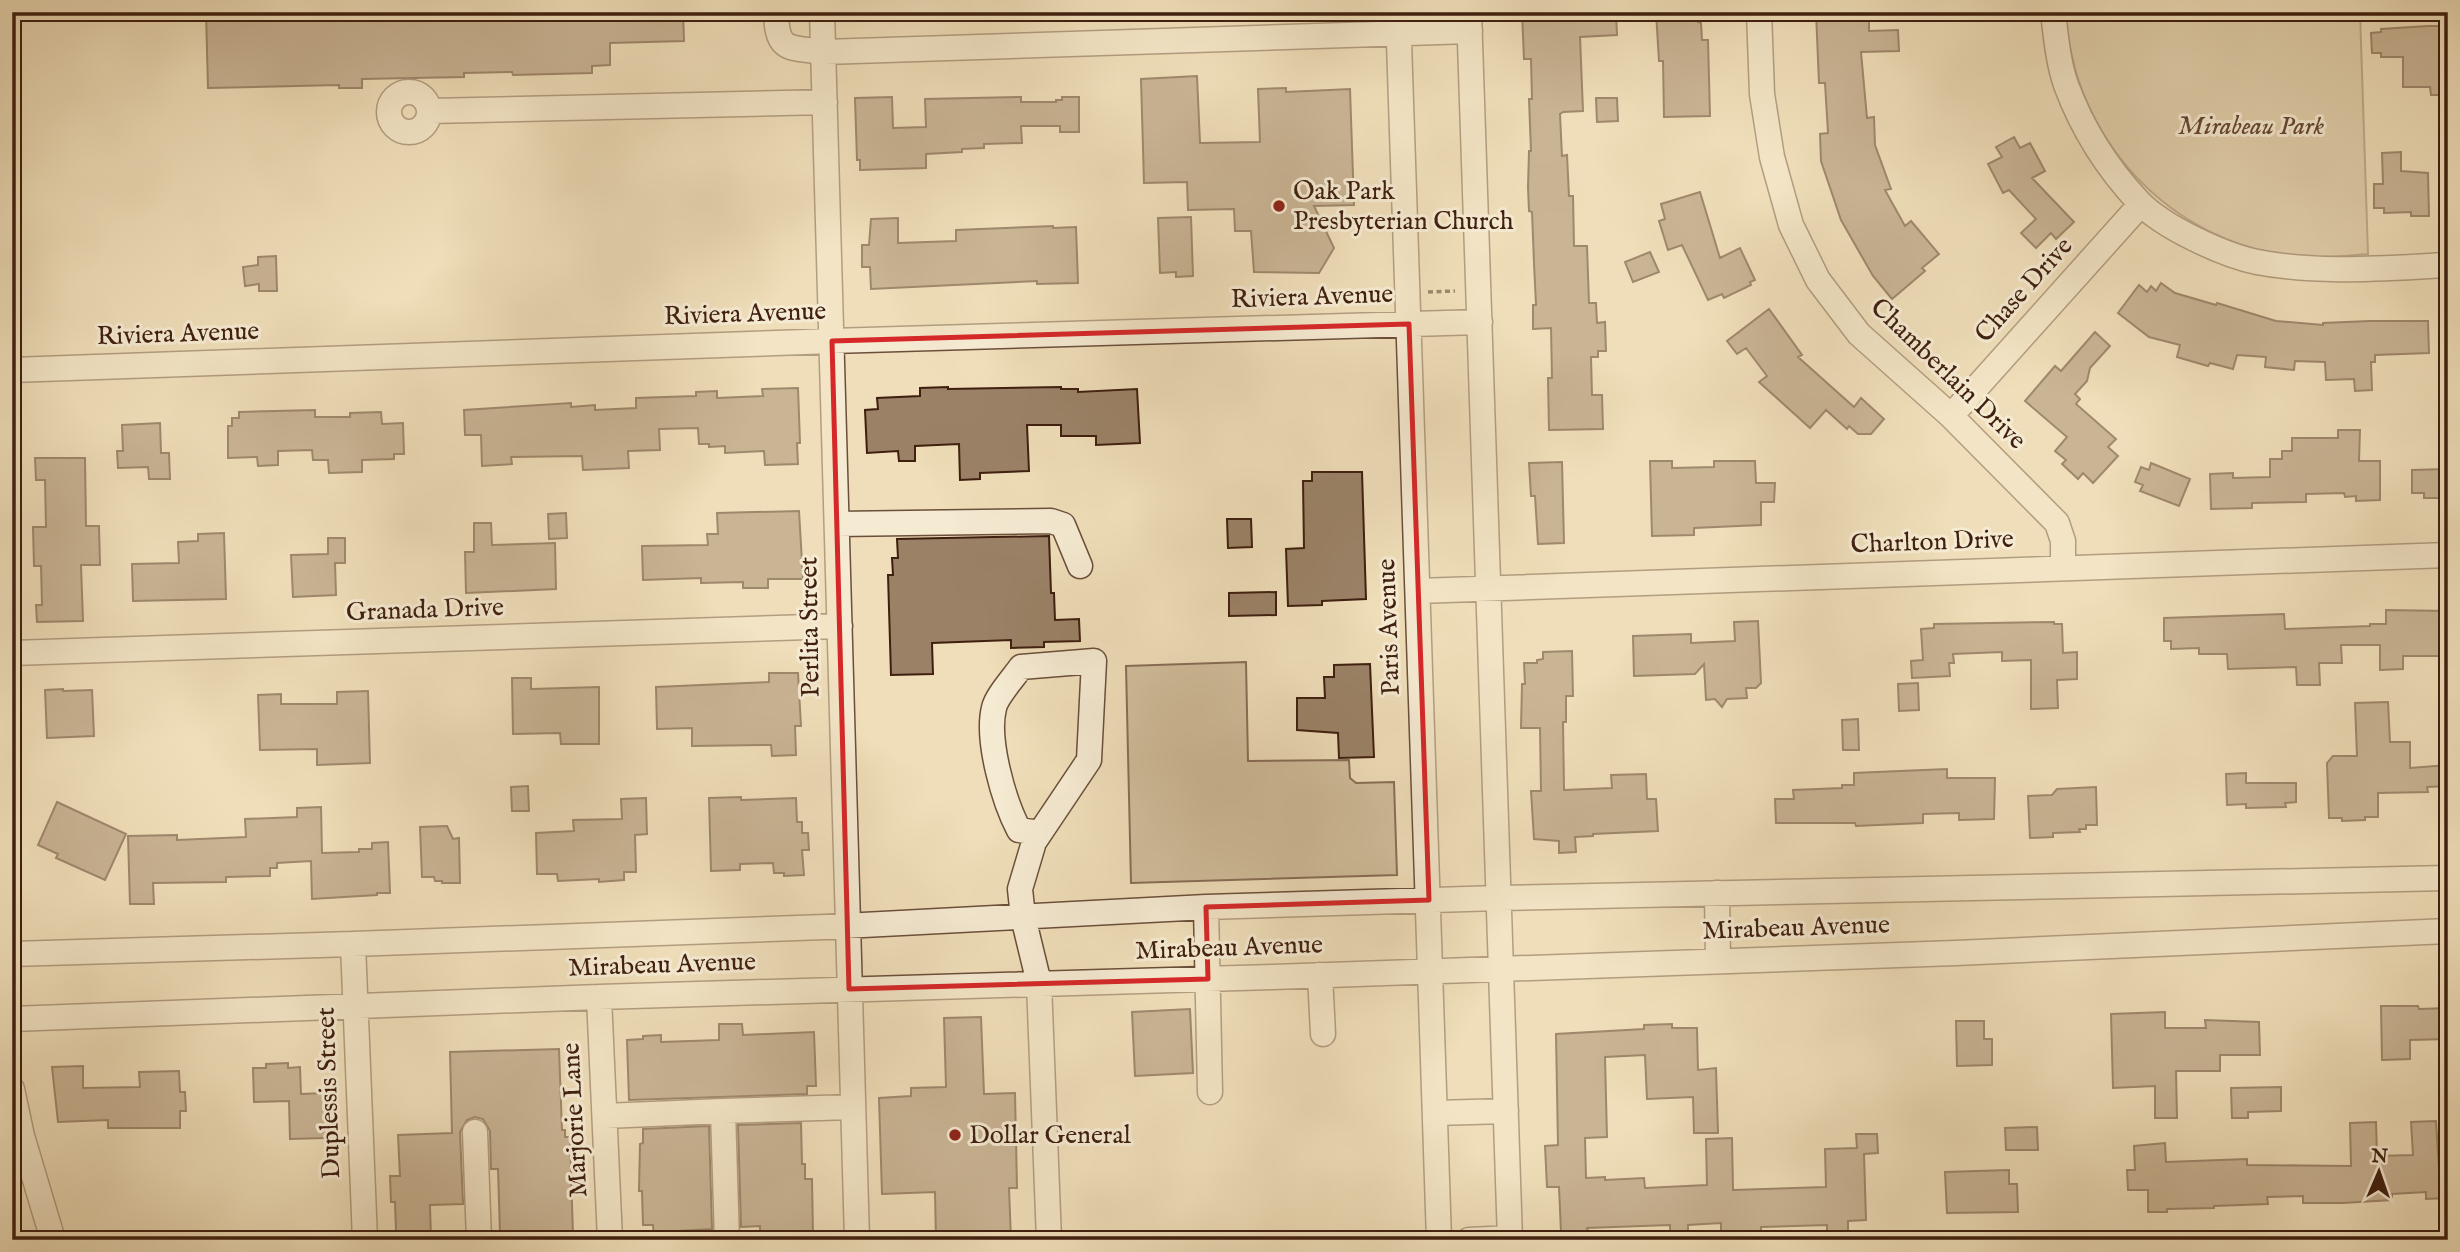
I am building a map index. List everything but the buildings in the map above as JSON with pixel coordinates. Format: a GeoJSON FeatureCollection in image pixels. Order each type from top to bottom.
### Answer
{"type":"FeatureCollection","features":[{"type":"Feature","properties":{"kind":"street"},"geometry":{"type":"LineString","coordinates":[[776,12],[777,35],[787,46],[824,52],[1398,23],[1470,22],[1510,1239],[1469,1240]]}},
{"type":"Feature","properties":{"kind":"street","name":"Perlita Street"},"geometry":{"type":"LineString","coordinates":[[822,12],[857,1240]]}},
{"type":"Feature","properties":{"kind":"street","name":"Chamberlain Drive"},"geometry":{"type":"LineString","coordinates":[[1759,12],[1762,94],[1772,157],[1791,225],[1818,280],[1859,334],[1951,416],[2057,523],[2063,541],[2063,567]]}},
{"type":"Feature","properties":{"kind":"street"},"geometry":{"type":"LineString","coordinates":[[2053,12],[2057,48],[2066,84],[2084,125],[2104,159],[2141,204],[2182,232],[2253,261],[2288,267],[2344,270],[2448,265]]}},
{"type":"Feature","properties":{"kind":"street","name":"Paris Avenue"},"geometry":{"type":"LineString","coordinates":[[1398,23],[1431,971],[1422,1030],[1436,1113],[1439,1240]]}},
{"type":"Feature","properties":{"kind":"street"},"geometry":{"type":"LineString","coordinates":[[429,111],[825,102]]}},
{"type":"Feature","properties":{"kind":"street","name":"Chase Drive"},"geometry":{"type":"LineString","coordinates":[[1951,416],[2141,204]]}},
{"type":"Feature","properties":{"kind":"street","name":"Riviera Avenue"},"geometry":{"type":"LineString","coordinates":[[12,370],[832,341],[1480,322]]}},
{"type":"Feature","properties":{"kind":"street"},"geometry":{"type":"LineString","coordinates":[[837,524],[1051,521],[1063,525],[1080,566]]}},
{"type":"Feature","properties":{"kind":"street","name":"Charlton Drive"},"geometry":{"type":"LineString","coordinates":[[1418,591],[2448,555]]}},
{"type":"Feature","properties":{"kind":"street","name":"Granada Drive"},"geometry":{"type":"LineString","coordinates":[[12,653],[840,626]]}},
{"type":"Feature","properties":{"kind":"street"},"geometry":{"type":"LineString","coordinates":[[1040,833],[1019,830],[1010,814],[997,769],[993,733],[994,706],[1021,667],[1094,661],[1089,760],[1034,842],[1020,889],[1023,917],[1039,984],[1049,1240]]}},
{"type":"Feature","properties":{"kind":"street","name":"Mirabeau Avenue"},"geometry":{"type":"LineString","coordinates":[[12,954],[846,926],[1206,907],[1499,898],[2448,878]]}},
{"type":"Feature","properties":{"kind":"street"},"geometry":{"type":"LineString","coordinates":[[1717,893],[1718,960]]}},
{"type":"Feature","properties":{"kind":"street"},"geometry":{"type":"LineString","coordinates":[[1206,907],[1210,1092]]}},
{"type":"Feature","properties":{"kind":"street","name":"Mirabeau Avenue"},"geometry":{"type":"LineString","coordinates":[[12,1019],[1970,952],[2448,931]]}},
{"type":"Feature","properties":{"kind":"street","name":"Duplessis Street"},"geometry":{"type":"LineString","coordinates":[[353,944],[365,1240]]}},
{"type":"Feature","properties":{"kind":"street"},"geometry":{"type":"LineString","coordinates":[[1320,975],[1323,1034]]}},
{"type":"Feature","properties":{"kind":"street","name":"Marjorie Lane"},"geometry":{"type":"LineString","coordinates":[[599,997],[610,1240]]}},
{"type":"Feature","properties":{"kind":"street"},"geometry":{"type":"LineString","coordinates":[[12,1089],[22,1136],[53,1240]]}},
{"type":"Feature","properties":{"kind":"street"},"geometry":{"type":"LineString","coordinates":[[605,1116],[852,1107]]}},
{"type":"Feature","properties":{"kind":"street"},"geometry":{"type":"LineString","coordinates":[[723,1111],[727,1240]]}},
{"type":"Feature","properties":{"kind":"street"},"geometry":{"type":"LineString","coordinates":[[1436,1113],[1506,1111]]}},
{"type":"Feature","properties":{"kind":"street"},"geometry":{"type":"LineString","coordinates":[[475,1132],[479,1240]]}},
{"type":"Feature","properties":{"kind":"path"},"geometry":{"type":"LineString","coordinates":[[1422,292],[1461,290]]}},
{"type":"Feature","properties":{"kind":"highlighted area"},"geometry":{"type":"Polygon","coordinates":[[[1409,324],[1429,900],[1206,907],[1208,979],[849,989],[832,341],[1409,324]]]}},
{"type":"Feature","properties":{"kind":"green space","name":"Mirabeau Park"},"geometry":{"type":"Polygon","coordinates":[[[2066,12],[2360,12],[2368,254],[2303,257],[2248,247],[2206,230],[2168,206],[2135,176],[2108,140],[2086,101],[2072,58],[2066,12]]]}},
{"type":"Feature","properties":{"kind":"green space"},"geometry":{"type":"Polygon","coordinates":[[[1246,662],[1248,761],[1349,760],[1350,778],[1356,783],[1394,782],[1397,875],[1131,883],[1126,666],[1246,662]]]}},
{"type":"Feature","properties":{"kind":"place","name":"Oak Park Presbyterian Church"},"geometry":{"type":"Point","coordinates":[1279,206]}},
{"type":"Feature","properties":{"kind":"place","name":"Dollar General"},"geometry":{"type":"Point","coordinates":[955,1135]}}]}
